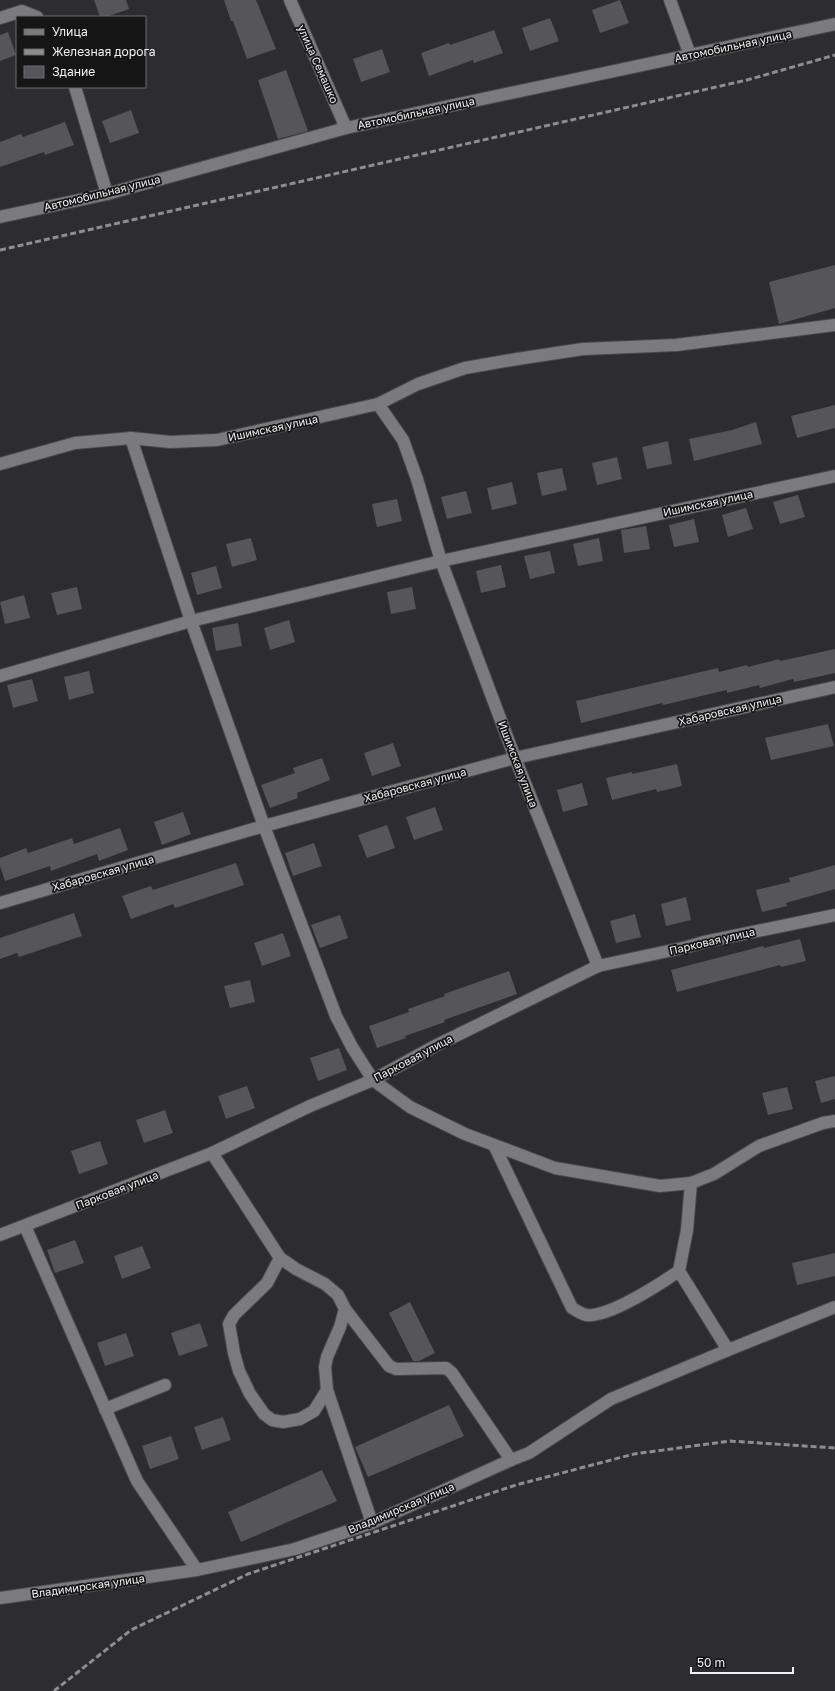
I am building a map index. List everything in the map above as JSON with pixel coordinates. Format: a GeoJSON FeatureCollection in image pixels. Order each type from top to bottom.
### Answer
{"type":"FeatureCollection","features":[{"type":"Feature","properties":{"kind":"street","name":"улица Семашко"},"geometry":{"type":"LineString","coordinates":[[290,0],[346,128]]}},
{"type":"Feature","properties":{"kind":"street"},"geometry":{"type":"LineString","coordinates":[[670,0],[690,55]]}},
{"type":"Feature","properties":{"kind":"street"},"geometry":{"type":"LineString","coordinates":[[0,18],[22,11],[34,16]]}},
{"type":"Feature","properties":{"kind":"street","name":"Автомобильная улица"},"geometry":{"type":"LineString","coordinates":[[0,217],[107,194],[346,128],[835,24]]}},
{"type":"Feature","properties":{"kind":"street"},"geometry":{"type":"LineString","coordinates":[[75,88],[107,194]]}},
{"type":"Feature","properties":{"kind":"street"},"geometry":{"type":"LineString","coordinates":[[378,404],[418,384],[465,368],[517,359],[583,349],[676,345],[835,325]]}},
{"type":"Feature","properties":{"kind":"street","name":"Ишимская улица"},"geometry":{"type":"LineString","coordinates":[[0,464],[75,443],[131,438],[170,442],[217,440],[378,404],[403,440],[417,479],[440,561],[515,758],[598,966]]}},
{"type":"Feature","properties":{"kind":"street"},"geometry":{"type":"LineString","coordinates":[[131,438],[192,621],[264,826],[336,1016],[352,1047],[373,1080],[410,1107],[464,1134],[555,1168],[660,1186],[691,1183],[714,1174],[759,1146],[822,1123],[835,1121]]}},
{"type":"Feature","properties":{"kind":"street","name":"Ишимская улица"},"geometry":{"type":"LineString","coordinates":[[0,676],[192,621],[440,561],[835,476]]}},
{"type":"Feature","properties":{"kind":"street","name":"Хабаровская улица"},"geometry":{"type":"LineString","coordinates":[[0,903],[264,826],[515,758],[835,686]]}},
{"type":"Feature","properties":{"kind":"street","name":"Парковая улица"},"geometry":{"type":"LineString","coordinates":[[0,1235],[212,1153],[310,1106],[373,1080],[435,1046],[598,966],[835,915]]}},
{"type":"Feature","properties":{"kind":"street"},"geometry":{"type":"LineString","coordinates":[[494,1145],[572,1308],[584,1315],[600,1315],[656,1287],[679,1271]]}},
{"type":"Feature","properties":{"kind":"street"},"geometry":{"type":"LineString","coordinates":[[212,1153],[280,1258],[296,1269],[325,1284],[338,1295],[345,1309],[389,1366],[396,1369],[446,1368],[452,1373],[511,1460]]}},
{"type":"Feature","properties":{"kind":"street"},"geometry":{"type":"LineString","coordinates":[[691,1183],[687,1230],[679,1271],[728,1350]]}},
{"type":"Feature","properties":{"kind":"street"},"geometry":{"type":"LineString","coordinates":[[25,1226],[137,1481],[197,1570]]}},
{"type":"Feature","properties":{"kind":"street"},"geometry":{"type":"LineString","coordinates":[[280,1258],[267,1282],[234,1315],[229,1324],[239,1371],[250,1394],[264,1414],[272,1420],[283,1422],[307,1416],[314,1410],[327,1390]]}},
{"type":"Feature","properties":{"kind":"street","name":"Владимирская улица"},"geometry":{"type":"LineString","coordinates":[[0,1598],[197,1570],[295,1549],[372,1523],[529,1453],[611,1399],[835,1307]]}},
{"type":"Feature","properties":{"kind":"street"},"geometry":{"type":"LineString","coordinates":[[345,1309],[340,1327],[327,1357],[325,1367],[327,1390],[372,1523]]}},
{"type":"Feature","properties":{"kind":"street"},"geometry":{"type":"LineString","coordinates":[[105,1409],[165,1385]]}},
{"type":"Feature","properties":{"kind":"building"},"geometry":{"type":"Polygon","coordinates":[[[94,0],[126,0],[129,9],[109,16],[100,16],[94,0]]]}},
{"type":"Feature","properties":{"kind":"building"},"geometry":{"type":"Polygon","coordinates":[[[224,0],[256,0],[276,49],[247,59],[224,0]]]}},
{"type":"Feature","properties":{"kind":"building"},"geometry":{"type":"Polygon","coordinates":[[[620,0],[629,23],[600,33],[592,10],[620,0]]]}},
{"type":"Feature","properties":{"kind":"building"},"geometry":{"type":"Polygon","coordinates":[[[550,18],[559,41],[530,51],[522,28],[550,18]]]}},
{"type":"Feature","properties":{"kind":"building"},"geometry":{"type":"Polygon","coordinates":[[[494,30],[503,53],[474,63],[473,60],[429,76],[421,53],[494,30]]]}},
{"type":"Feature","properties":{"kind":"building"},"geometry":{"type":"Polygon","coordinates":[[[8,32],[16,55],[0,61],[0,35],[8,32]]]}},
{"type":"Feature","properties":{"kind":"building"},"geometry":{"type":"Polygon","coordinates":[[[382,49],[390,72],[361,82],[353,59],[382,49]]]}},
{"type":"Feature","properties":{"kind":"building"},"geometry":{"type":"Polygon","coordinates":[[[286,70],[308,131],[278,139],[258,80],[286,70]]]}},
{"type":"Feature","properties":{"kind":"building"},"geometry":{"type":"Polygon","coordinates":[[[131,110],[139,133],[110,143],[102,121],[131,110]]]}},
{"type":"Feature","properties":{"kind":"building"},"geometry":{"type":"Polygon","coordinates":[[[65,122],[74,145],[45,155],[44,152],[0,167],[0,142],[21,134],[23,137],[65,122]]]}},
{"type":"Feature","properties":{"kind":"building"},"geometry":{"type":"Polygon","coordinates":[[[835,265],[835,308],[779,324],[769,282],[835,265]]]}},
{"type":"Feature","properties":{"kind":"building"},"geometry":{"type":"Polygon","coordinates":[[[835,405],[835,428],[797,438],[791,416],[835,405]]]}},
{"type":"Feature","properties":{"kind":"building"},"geometry":{"type":"Polygon","coordinates":[[[756,422],[762,444],[694,461],[689,439],[732,430],[756,422]]]}},
{"type":"Feature","properties":{"kind":"building"},"geometry":{"type":"Polygon","coordinates":[[[668,441],[672,464],[647,469],[642,447],[668,441]]]}},
{"type":"Feature","properties":{"kind":"building"},"geometry":{"type":"Polygon","coordinates":[[[617,457],[622,479],[597,485],[592,463],[617,457]]]}},
{"type":"Feature","properties":{"kind":"building"},"geometry":{"type":"Polygon","coordinates":[[[562,468],[567,490],[542,496],[537,473],[562,468]]]}},
{"type":"Feature","properties":{"kind":"building"},"geometry":{"type":"Polygon","coordinates":[[[512,482],[517,504],[492,510],[487,488],[512,482]]]}},
{"type":"Feature","properties":{"kind":"building"},"geometry":{"type":"Polygon","coordinates":[[[466,491],[472,513],[447,519],[441,497],[466,491]]]}},
{"type":"Feature","properties":{"kind":"building"},"geometry":{"type":"Polygon","coordinates":[[[798,495],[805,517],[780,524],[773,502],[798,495]]]}},
{"type":"Feature","properties":{"kind":"building"},"geometry":{"type":"Polygon","coordinates":[[[397,499],[402,521],[377,527],[372,504],[397,499]]]}},
{"type":"Feature","properties":{"kind":"building"},"geometry":{"type":"Polygon","coordinates":[[[746,508],[753,529],[728,537],[722,515],[746,508]]]}},
{"type":"Feature","properties":{"kind":"building"},"geometry":{"type":"Polygon","coordinates":[[[694,519],[699,542],[674,547],[669,525],[694,519]]]}},
{"type":"Feature","properties":{"kind":"building"},"geometry":{"type":"Polygon","coordinates":[[[646,526],[650,549],[624,553],[621,530],[646,526]]]}},
{"type":"Feature","properties":{"kind":"building"},"geometry":{"type":"Polygon","coordinates":[[[251,538],[257,560],[232,567],[226,544],[251,538]]]}},
{"type":"Feature","properties":{"kind":"building"},"geometry":{"type":"Polygon","coordinates":[[[599,538],[603,561],[578,566],[573,544],[599,538]]]}},
{"type":"Feature","properties":{"kind":"building"},"geometry":{"type":"Polygon","coordinates":[[[550,551],[555,573],[530,579],[524,556],[550,551]]]}},
{"type":"Feature","properties":{"kind":"building"},"geometry":{"type":"Polygon","coordinates":[[[501,565],[506,587],[481,593],[476,571],[501,565]]]}},
{"type":"Feature","properties":{"kind":"building"},"geometry":{"type":"Polygon","coordinates":[[[216,566],[222,588],[197,595],[191,573],[216,566]]]}},
{"type":"Feature","properties":{"kind":"building"},"geometry":{"type":"Polygon","coordinates":[[[77,587],[82,609],[57,615],[51,593],[77,587]]]}},
{"type":"Feature","properties":{"kind":"building"},"geometry":{"type":"Polygon","coordinates":[[[412,587],[416,609],[391,614],[387,592],[412,587]]]}},
{"type":"Feature","properties":{"kind":"building"},"geometry":{"type":"Polygon","coordinates":[[[24,595],[30,618],[5,624],[0,602],[24,595]]]}},
{"type":"Feature","properties":{"kind":"building"},"geometry":{"type":"Polygon","coordinates":[[[289,620],[295,642],[270,650],[264,628],[289,620]]]}},
{"type":"Feature","properties":{"kind":"building"},"geometry":{"type":"Polygon","coordinates":[[[238,623],[242,646],[216,651],[212,628],[238,623]]]}},
{"type":"Feature","properties":{"kind":"building"},"geometry":{"type":"Polygon","coordinates":[[[835,649],[835,673],[794,682],[793,679],[760,688],[759,685],[727,693],[727,690],[663,705],[662,703],[581,723],[576,701],[718,668],[719,672],[747,665],[748,667],[779,659],[780,661],[835,649]]]}},
{"type":"Feature","properties":{"kind":"building"},"geometry":{"type":"Polygon","coordinates":[[[89,671],[94,693],[69,700],[64,677],[89,671]]]}},
{"type":"Feature","properties":{"kind":"building"},"geometry":{"type":"Polygon","coordinates":[[[32,679],[38,701],[13,708],[7,685],[32,679]]]}},
{"type":"Feature","properties":{"kind":"building"},"geometry":{"type":"Polygon","coordinates":[[[828,724],[834,746],[771,760],[765,738],[828,724]]]}},
{"type":"Feature","properties":{"kind":"building"},"geometry":{"type":"Polygon","coordinates":[[[393,743],[401,766],[372,776],[364,753],[393,743]]]}},
{"type":"Feature","properties":{"kind":"building"},"geometry":{"type":"Polygon","coordinates":[[[322,758],[330,780],[297,793],[298,798],[270,808],[261,785],[295,773],[293,768],[322,758]]]}},
{"type":"Feature","properties":{"kind":"building"},"geometry":{"type":"Polygon","coordinates":[[[677,764],[682,786],[657,792],[656,789],[612,800],[606,778],[677,764]]]}},
{"type":"Feature","properties":{"kind":"building"},"geometry":{"type":"Polygon","coordinates":[[[582,783],[588,805],[563,812],[557,790],[582,783]]]}},
{"type":"Feature","properties":{"kind":"building"},"geometry":{"type":"Polygon","coordinates":[[[435,807],[443,830],[414,840],[406,817],[435,807]]]}},
{"type":"Feature","properties":{"kind":"building"},"geometry":{"type":"Polygon","coordinates":[[[183,812],[191,834],[162,845],[154,822],[183,812]]]}},
{"type":"Feature","properties":{"kind":"building"},"geometry":{"type":"Polygon","coordinates":[[[387,825],[395,848],[367,858],[358,835],[387,825]]]}},
{"type":"Feature","properties":{"kind":"building"},"geometry":{"type":"Polygon","coordinates":[[[120,828],[128,850],[99,861],[97,854],[51,871],[50,866],[5,881],[0,866],[0,858],[26,848],[28,853],[72,838],[74,844],[120,828]]]}},
{"type":"Feature","properties":{"kind":"building"},"geometry":{"type":"Polygon","coordinates":[[[314,843],[322,866],[293,876],[285,853],[314,843]]]}},
{"type":"Feature","properties":{"kind":"building"},"geometry":{"type":"Polygon","coordinates":[[[236,863],[244,885],[175,908],[173,904],[131,919],[122,896],[151,886],[153,890],[236,863]]]}},
{"type":"Feature","properties":{"kind":"building"},"geometry":{"type":"Polygon","coordinates":[[[835,865],[835,889],[786,903],[787,906],[762,912],[756,890],[790,882],[789,878],[835,865]]]}},
{"type":"Feature","properties":{"kind":"building"},"geometry":{"type":"Polygon","coordinates":[[[686,897],[691,920],[666,926],[661,904],[686,897]]]}},
{"type":"Feature","properties":{"kind":"building"},"geometry":{"type":"Polygon","coordinates":[[[74,913],[82,936],[19,957],[17,953],[0,959],[0,938],[74,913]]]}},
{"type":"Feature","properties":{"kind":"building"},"geometry":{"type":"Polygon","coordinates":[[[635,914],[641,937],[616,943],[610,921],[635,914]]]}},
{"type":"Feature","properties":{"kind":"building"},"geometry":{"type":"Polygon","coordinates":[[[340,915],[348,938],[320,948],[311,925],[340,915]]]}},
{"type":"Feature","properties":{"kind":"building"},"geometry":{"type":"Polygon","coordinates":[[[283,933],[291,956],[262,966],[254,943],[283,933]]]}},
{"type":"Feature","properties":{"kind":"building"},"geometry":{"type":"Polygon","coordinates":[[[800,939],[806,961],[781,967],[780,965],[677,992],[671,970],[763,946],[764,948],[800,939]]]}},
{"type":"Feature","properties":{"kind":"building"},"geometry":{"type":"Polygon","coordinates":[[[509,971],[517,994],[444,1020],[445,1022],[405,1036],[406,1038],[377,1048],[369,1026],[409,1012],[408,1009],[445,996],[444,994],[509,971]]]}},
{"type":"Feature","properties":{"kind":"building"},"geometry":{"type":"Polygon","coordinates":[[[250,980],[255,1002],[230,1008],[224,986],[250,980]]]}},
{"type":"Feature","properties":{"kind":"building"},"geometry":{"type":"Polygon","coordinates":[[[339,1048],[347,1070],[318,1081],[310,1058],[339,1048]]]}},
{"type":"Feature","properties":{"kind":"building"},"geometry":{"type":"Polygon","coordinates":[[[835,1076],[835,1099],[821,1103],[815,1081],[835,1076]]]}},
{"type":"Feature","properties":{"kind":"building"},"geometry":{"type":"Polygon","coordinates":[[[247,1086],[255,1108],[226,1119],[218,1096],[247,1086]]]}},
{"type":"Feature","properties":{"kind":"building"},"geometry":{"type":"Polygon","coordinates":[[[787,1087],[793,1109],[768,1115],[762,1093],[787,1087]]]}},
{"type":"Feature","properties":{"kind":"building"},"geometry":{"type":"Polygon","coordinates":[[[165,1110],[173,1133],[144,1143],[136,1120],[165,1110]]]}},
{"type":"Feature","properties":{"kind":"building"},"geometry":{"type":"Polygon","coordinates":[[[100,1141],[108,1164],[79,1174],[71,1151],[100,1141]]]}},
{"type":"Feature","properties":{"kind":"building"},"geometry":{"type":"Polygon","coordinates":[[[75,1240],[84,1263],[55,1273],[47,1250],[75,1240]]]}},
{"type":"Feature","properties":{"kind":"building"},"geometry":{"type":"Polygon","coordinates":[[[142,1246],[151,1268],[122,1279],[114,1256],[142,1246]]]}},
{"type":"Feature","properties":{"kind":"building"},"geometry":{"type":"Polygon","coordinates":[[[835,1253],[835,1276],[797,1285],[792,1263],[835,1253]]]}},
{"type":"Feature","properties":{"kind":"building"},"geometry":{"type":"Polygon","coordinates":[[[410,1302],[435,1353],[419,1361],[413,1361],[389,1313],[410,1302]]]}},
{"type":"Feature","properties":{"kind":"building"},"geometry":{"type":"Polygon","coordinates":[[[200,1323],[208,1346],[179,1356],[171,1333],[200,1323]]]}},
{"type":"Feature","properties":{"kind":"building"},"geometry":{"type":"Polygon","coordinates":[[[126,1333],[134,1356],[105,1366],[97,1343],[126,1333]]]}},
{"type":"Feature","properties":{"kind":"building"},"geometry":{"type":"Polygon","coordinates":[[[449,1405],[464,1436],[368,1477],[355,1447],[449,1405]]]}},
{"type":"Feature","properties":{"kind":"building"},"geometry":{"type":"Polygon","coordinates":[[[223,1417],[231,1440],[202,1450],[194,1427],[223,1417]]]}},
{"type":"Feature","properties":{"kind":"building"},"geometry":{"type":"Polygon","coordinates":[[[171,1436],[179,1459],[150,1469],[142,1446],[171,1436]]]}},
{"type":"Feature","properties":{"kind":"building"},"geometry":{"type":"Polygon","coordinates":[[[322,1470],[337,1501],[241,1542],[228,1512],[322,1470]]]}},
{"type":"Feature","properties":{"kind":"railway"},"geometry":{"type":"LineString","coordinates":[[0,250],[747,80],[835,55]]}},
{"type":"Feature","properties":{"kind":"railway"},"geometry":{"type":"LineString","coordinates":[[54,1691],[131,1630],[248,1574],[516,1485],[634,1454],[730,1441],[835,1448]]}}]}
